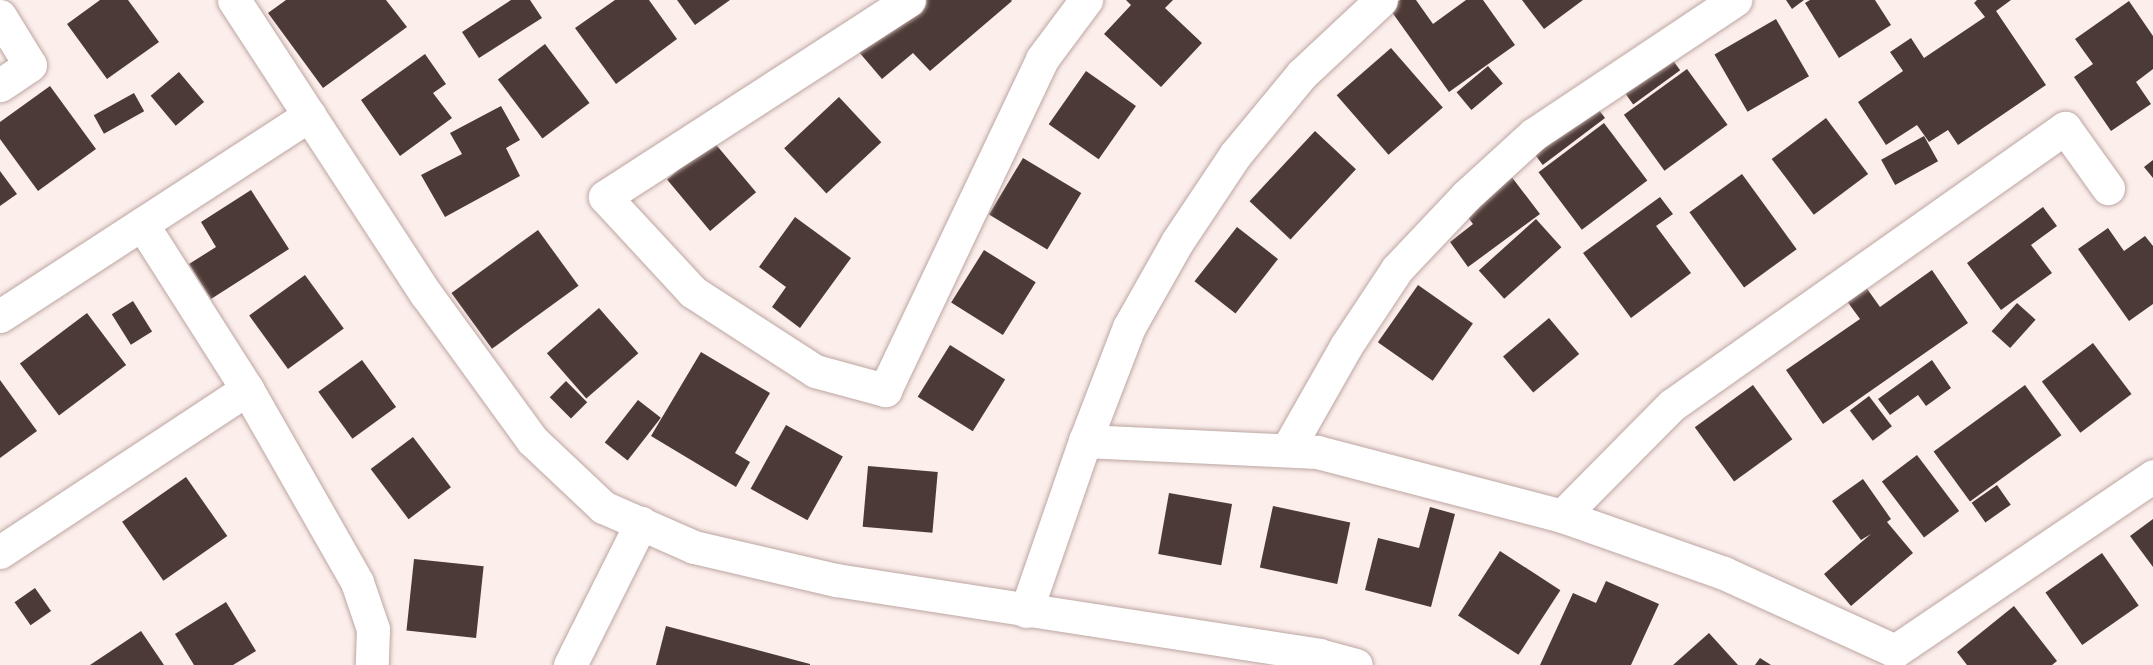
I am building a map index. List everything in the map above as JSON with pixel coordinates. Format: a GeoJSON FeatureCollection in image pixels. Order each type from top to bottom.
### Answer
{"type":"FeatureCollection","features":[{"type":"Feature","properties":{"kind":"street"},"geometry":{"type":"LineString","coordinates":[[234,0],[426,294],[532,440],[603,507],[694,547],[836,580],[1319,655],[1356,665]]}},
{"type":"Feature","properties":{"kind":"street"},"geometry":{"type":"LineString","coordinates":[[909,0],[605,196],[693,292],[815,371],[885,390],[1042,59],[1086,0]]}},
{"type":"Feature","properties":{"kind":"street"},"geometry":{"type":"LineString","coordinates":[[1026,611],[1085,441],[1129,327],[1190,223],[1235,155],[1302,74],[1381,0]]}},
{"type":"Feature","properties":{"kind":"street"},"geometry":{"type":"LineString","coordinates":[[1287,450],[1346,346],[1397,269],[1466,196],[1534,134],[1735,0]]}},
{"type":"Feature","properties":{"kind":"street"},"geometry":{"type":"LineString","coordinates":[[0,16],[30,65],[0,85]]}},
{"type":"Feature","properties":{"kind":"street"},"geometry":{"type":"LineString","coordinates":[[0,316],[309,115]]}},
{"type":"Feature","properties":{"kind":"street"},"geometry":{"type":"LineString","coordinates":[[1562,516],[1672,405],[2065,128],[2108,188]]}},
{"type":"Feature","properties":{"kind":"street"},"geometry":{"type":"LineString","coordinates":[[142,224],[247,389],[357,582],[374,629],[372,665]]}},
{"type":"Feature","properties":{"kind":"street"},"geometry":{"type":"LineString","coordinates":[[0,552],[247,389]]}},
{"type":"Feature","properties":{"kind":"street"},"geometry":{"type":"LineString","coordinates":[[1085,441],[1317,452],[1562,516],[1724,573],[1895,651],[2153,476]]}},
{"type":"Feature","properties":{"kind":"street"},"geometry":{"type":"LineString","coordinates":[[570,665],[641,523]]}},
{"type":"Feature","properties":{"kind":"building"},"geometry":{"type":"Polygon","coordinates":[[[100,0],[128,0],[159,42],[107,79],[67,24],[100,0]]]}},
{"type":"Feature","properties":{"kind":"building"},"geometry":{"type":"Polygon","coordinates":[[[286,0],[386,0],[407,27],[323,88],[268,13],[286,0]]]}},
{"type":"Feature","properties":{"kind":"building"},"geometry":{"type":"Polygon","coordinates":[[[511,0],[530,0],[542,18],[479,58],[462,32],[511,0]]]}},
{"type":"Feature","properties":{"kind":"building"},"geometry":{"type":"Polygon","coordinates":[[[615,0],[649,0],[677,39],[616,84],[575,28],[615,0]]]}},
{"type":"Feature","properties":{"kind":"building"},"geometry":{"type":"Polygon","coordinates":[[[677,0],[730,0],[695,25],[677,0]]]}},
{"type":"Feature","properties":{"kind":"building"},"geometry":{"type":"Polygon","coordinates":[[[890,0],[1012,1],[930,71],[913,53],[882,79],[847,38],[890,0]]]}},
{"type":"Feature","properties":{"kind":"building"},"geometry":{"type":"Polygon","coordinates":[[[1126,0],[1173,0],[1165,8],[1202,43],[1161,87],[1104,34],[1131,5],[1126,0]]]}},
{"type":"Feature","properties":{"kind":"building"},"geometry":{"type":"Polygon","coordinates":[[[1400,0],[1416,0],[1433,24],[1466,0],[1483,0],[1515,45],[1449,92],[1389,8],[1400,0]]]}},
{"type":"Feature","properties":{"kind":"building"},"geometry":{"type":"Polygon","coordinates":[[[1522,0],[1583,0],[1544,29],[1522,0]]]}},
{"type":"Feature","properties":{"kind":"building"},"geometry":{"type":"Polygon","coordinates":[[[1786,0],[1804,0],[1792,9],[1786,0]]]}},
{"type":"Feature","properties":{"kind":"building"},"geometry":{"type":"Polygon","coordinates":[[[1810,0],[1875,0],[1891,25],[1839,58],[1805,3],[1810,0]]]}},
{"type":"Feature","properties":{"kind":"building"},"geometry":{"type":"Polygon","coordinates":[[[1977,0],[2011,0],[1996,11],[2046,85],[1958,145],[1948,130],[1929,142],[1917,125],[1886,145],[1858,102],[1903,71],[1890,52],[1911,38],[1924,58],[1985,17],[1974,3],[1977,0]]]}},
{"type":"Feature","properties":{"kind":"building"},"geometry":{"type":"Polygon","coordinates":[[[2129,1],[2153,36],[2153,69],[2136,82],[2151,104],[2111,131],[2074,77],[2093,64],[2075,39],[2129,1]]]}},
{"type":"Feature","properties":{"kind":"building"},"geometry":{"type":"Polygon","coordinates":[[[1776,19],[1809,76],[1748,112],[1715,54],[1776,19]]]}},
{"type":"Feature","properties":{"kind":"building"},"geometry":{"type":"Polygon","coordinates":[[[545,44],[590,103],[542,139],[498,80],[545,44]]]}},
{"type":"Feature","properties":{"kind":"building"},"geometry":{"type":"Polygon","coordinates":[[[1391,48],[1443,108],[1388,155],[1337,95],[1391,48]]]}},
{"type":"Feature","properties":{"kind":"building"},"geometry":{"type":"Polygon","coordinates":[[[425,54],[446,84],[433,93],[452,118],[400,156],[361,100],[425,54]]]}},
{"type":"Feature","properties":{"kind":"building"},"geometry":{"type":"Polygon","coordinates":[[[1669,55],[1680,70],[1633,104],[1622,89],[1669,55]]]}},
{"type":"Feature","properties":{"kind":"building"},"geometry":{"type":"Polygon","coordinates":[[[1488,66],[1503,84],[1471,110],[1457,92],[1488,66]]]}},
{"type":"Feature","properties":{"kind":"building"},"geometry":{"type":"Polygon","coordinates":[[[1687,69],[1728,125],[1664,171],[1624,115],[1687,69]]]}},
{"type":"Feature","properties":{"kind":"building"},"geometry":{"type":"Polygon","coordinates":[[[1086,71],[1136,106],[1099,159],[1049,124],[1086,71]]]}},
{"type":"Feature","properties":{"kind":"building"},"geometry":{"type":"Polygon","coordinates":[[[179,72],[204,102],[176,126],[151,96],[179,72]]]}},
{"type":"Feature","properties":{"kind":"building"},"geometry":{"type":"Polygon","coordinates":[[[50,86],[96,149],[38,191],[0,139],[0,122],[50,86]]]}},
{"type":"Feature","properties":{"kind":"building"},"geometry":{"type":"Polygon","coordinates":[[[134,93],[144,111],[104,134],[94,115],[134,93]]]}},
{"type":"Feature","properties":{"kind":"building"},"geometry":{"type":"Polygon","coordinates":[[[839,97],[881,142],[826,193],[784,148],[839,97]]]}},
{"type":"Feature","properties":{"kind":"building"},"geometry":{"type":"Polygon","coordinates":[[[1593,102],[1605,118],[1543,165],[1531,149],[1593,102]]]}},
{"type":"Feature","properties":{"kind":"building"},"geometry":{"type":"Polygon","coordinates":[[[501,106],[520,140],[506,148],[520,176],[445,217],[421,175],[462,154],[450,133],[501,106]]]}},
{"type":"Feature","properties":{"kind":"building"},"geometry":{"type":"Polygon","coordinates":[[[1826,118],[1868,174],[1814,215],[1772,159],[1826,118]]]}},
{"type":"Feature","properties":{"kind":"building"},"geometry":{"type":"Polygon","coordinates":[[[1604,123],[1647,181],[1582,230],[1539,172],[1604,123]]]}},
{"type":"Feature","properties":{"kind":"building"},"geometry":{"type":"Polygon","coordinates":[[[1315,131],[1356,169],[1290,239],[1250,201],[1315,131]]]}},
{"type":"Feature","properties":{"kind":"building"},"geometry":{"type":"Polygon","coordinates":[[[1924,136],[1938,161],[1895,185],[1881,160],[1924,136]]]}},
{"type":"Feature","properties":{"kind":"building"},"geometry":{"type":"Polygon","coordinates":[[[713,141],[756,192],[710,231],[667,180],[713,141]]]}},
{"type":"Feature","properties":{"kind":"building"},"geometry":{"type":"Polygon","coordinates":[[[1023,158],[1081,193],[1047,250],[989,215],[1023,158]]]}},
{"type":"Feature","properties":{"kind":"building"},"geometry":{"type":"Polygon","coordinates":[[[2153,160],[2153,178],[2144,167],[2153,160]]]}},
{"type":"Feature","properties":{"kind":"building"},"geometry":{"type":"Polygon","coordinates":[[[1501,163],[1540,214],[1468,267],[1450,242],[1473,224],[1454,199],[1501,163]]]}},
{"type":"Feature","properties":{"kind":"building"},"geometry":{"type":"Polygon","coordinates":[[[0,171],[17,194],[0,206],[0,171]]]}},
{"type":"Feature","properties":{"kind":"building"},"geometry":{"type":"Polygon","coordinates":[[[1742,174],[1797,249],[1744,287],[1689,212],[1742,174]]]}},
{"type":"Feature","properties":{"kind":"building"},"geometry":{"type":"Polygon","coordinates":[[[251,190],[289,249],[211,299],[189,264],[216,247],[201,222],[251,190]]]}},
{"type":"Feature","properties":{"kind":"building"},"geometry":{"type":"Polygon","coordinates":[[[1660,197],[1673,214],[1656,226],[1691,273],[1631,318],[1583,253],[1660,197]]]}},
{"type":"Feature","properties":{"kind":"building"},"geometry":{"type":"Polygon","coordinates":[[[2043,207],[2057,226],[2031,245],[2052,273],[2001,310],[1967,263],[2043,207]]]}},
{"type":"Feature","properties":{"kind":"building"},"geometry":{"type":"Polygon","coordinates":[[[795,217],[851,258],[800,328],[772,307],[786,287],[759,267],[795,217]]]}},
{"type":"Feature","properties":{"kind":"building"},"geometry":{"type":"Polygon","coordinates":[[[1536,219],[1561,247],[1504,299],[1479,271],[1536,219]]]}},
{"type":"Feature","properties":{"kind":"building"},"geometry":{"type":"Polygon","coordinates":[[[1237,227],[1278,259],[1235,313],[1195,281],[1237,227]]]}},
{"type":"Feature","properties":{"kind":"building"},"geometry":{"type":"Polygon","coordinates":[[[2108,228],[2124,251],[2145,236],[2153,246],[2153,304],[2129,321],[2078,249],[2108,228]]]}},
{"type":"Feature","properties":{"kind":"building"},"geometry":{"type":"Polygon","coordinates":[[[538,230],[579,286],[492,349],[451,293],[538,230]]]}},
{"type":"Feature","properties":{"kind":"building"},"geometry":{"type":"Polygon","coordinates":[[[984,250],[1036,282],[1003,335],[951,303],[984,250]]]}},
{"type":"Feature","properties":{"kind":"building"},"geometry":{"type":"Polygon","coordinates":[[[1932,270],[1968,323],[1823,424],[1786,370],[1860,319],[1844,297],[1863,283],[1880,307],[1932,270]]]}},
{"type":"Feature","properties":{"kind":"building"},"geometry":{"type":"Polygon","coordinates":[[[305,275],[344,328],[288,369],[249,316],[305,275]]]}},
{"type":"Feature","properties":{"kind":"building"},"geometry":{"type":"Polygon","coordinates":[[[1418,285],[1473,323],[1433,381],[1378,342],[1418,285]]]}},
{"type":"Feature","properties":{"kind":"building"},"geometry":{"type":"Polygon","coordinates":[[[133,301],[152,332],[131,345],[112,314],[133,301]]]}},
{"type":"Feature","properties":{"kind":"building"},"geometry":{"type":"Polygon","coordinates":[[[2017,303],[2036,320],[2010,348],[1992,331],[2017,303]]]}},
{"type":"Feature","properties":{"kind":"building"},"geometry":{"type":"Polygon","coordinates":[[[599,308],[638,353],[586,399],[547,353],[599,308]]]}},
{"type":"Feature","properties":{"kind":"building"},"geometry":{"type":"Polygon","coordinates":[[[87,313],[126,365],[59,415],[20,364],[87,313]]]}},
{"type":"Feature","properties":{"kind":"building"},"geometry":{"type":"Polygon","coordinates":[[[1549,318],[1579,354],[1533,393],[1503,357],[1549,318]]]}},
{"type":"Feature","properties":{"kind":"building"},"geometry":{"type":"Polygon","coordinates":[[[2093,343],[2132,394],[2080,433],[2042,382],[2093,343]]]}},
{"type":"Feature","properties":{"kind":"building"},"geometry":{"type":"Polygon","coordinates":[[[950,345],[1005,379],[973,431],[918,397],[950,345]]]}},
{"type":"Feature","properties":{"kind":"building"},"geometry":{"type":"Polygon","coordinates":[[[701,352],[770,393],[735,453],[750,462],[736,487],[651,436],[701,352]]]}},
{"type":"Feature","properties":{"kind":"building"},"geometry":{"type":"Polygon","coordinates":[[[362,360],[396,407],[352,439],[318,392],[362,360]]]}},
{"type":"Feature","properties":{"kind":"building"},"geometry":{"type":"Polygon","coordinates":[[[1932,360],[1951,388],[1926,406],[1918,395],[1890,415],[1878,399],[1932,360]]]}},
{"type":"Feature","properties":{"kind":"building"},"geometry":{"type":"Polygon","coordinates":[[[0,380],[37,431],[0,458],[0,380]]]}},
{"type":"Feature","properties":{"kind":"building"},"geometry":{"type":"Polygon","coordinates":[[[566,381],[587,402],[571,418],[550,397],[566,381]]]}},
{"type":"Feature","properties":{"kind":"building"},"geometry":{"type":"Polygon","coordinates":[[[1753,385],[1792,439],[1734,482],[1695,427],[1753,385]]]}},
{"type":"Feature","properties":{"kind":"building"},"geometry":{"type":"Polygon","coordinates":[[[2025,385],[2061,435],[1970,502],[1934,451],[2025,385]]]}},
{"type":"Feature","properties":{"kind":"building"},"geometry":{"type":"Polygon","coordinates":[[[1869,396],[1892,426],[1873,441],[1850,410],[1869,396]]]}},
{"type":"Feature","properties":{"kind":"building"},"geometry":{"type":"Polygon","coordinates":[[[638,400],[661,418],[628,460],[605,443],[638,400]]]}},
{"type":"Feature","properties":{"kind":"building"},"geometry":{"type":"Polygon","coordinates":[[[786,425],[843,457],[807,520],[751,489],[786,425]]]}},
{"type":"Feature","properties":{"kind":"building"},"geometry":{"type":"Polygon","coordinates":[[[413,437],[451,487],[409,519],[371,469],[413,437]]]}},
{"type":"Feature","properties":{"kind":"building"},"geometry":{"type":"Polygon","coordinates":[[[1917,455],[1959,511],[1924,537],[1882,481],[1917,455]]]}},
{"type":"Feature","properties":{"kind":"building"},"geometry":{"type":"Polygon","coordinates":[[[868,466],[938,472],[932,533],[863,527],[868,466]]]}},
{"type":"Feature","properties":{"kind":"building"},"geometry":{"type":"Polygon","coordinates":[[[186,477],[227,536],[163,581],[122,522],[186,477]]]}},
{"type":"Feature","properties":{"kind":"building"},"geometry":{"type":"Polygon","coordinates":[[[1863,479],[1891,519],[1887,522],[1913,553],[1851,606],[1824,574],[1871,534],[1861,540],[1832,501],[1863,479]]]}},
{"type":"Feature","properties":{"kind":"building"},"geometry":{"type":"Polygon","coordinates":[[[1997,485],[2011,505],[1985,522],[1972,503],[1997,485]]]}},
{"type":"Feature","properties":{"kind":"building"},"geometry":{"type":"Polygon","coordinates":[[[1169,493],[1232,504],[1221,565],[1158,554],[1169,493]]]}},
{"type":"Feature","properties":{"kind":"building"},"geometry":{"type":"Polygon","coordinates":[[[1273,506],[1350,522],[1337,584],[1260,568],[1273,506]]]}},
{"type":"Feature","properties":{"kind":"building"},"geometry":{"type":"Polygon","coordinates":[[[1430,507],[1455,514],[1431,607],[1365,590],[1378,538],[1419,548],[1430,507]]]}},
{"type":"Feature","properties":{"kind":"building"},"geometry":{"type":"Polygon","coordinates":[[[2153,519],[2153,567],[2130,536],[2153,519]]]}},
{"type":"Feature","properties":{"kind":"building"},"geometry":{"type":"Polygon","coordinates":[[[1500,551],[1560,590],[1518,655],[1458,616],[1500,551]]]}},
{"type":"Feature","properties":{"kind":"building"},"geometry":{"type":"Polygon","coordinates":[[[2102,553],[2139,605],[2082,645],[2045,593],[2102,553]]]}},
{"type":"Feature","properties":{"kind":"building"},"geometry":{"type":"Polygon","coordinates":[[[414,559],[484,566],[476,638],[406,631],[414,559]]]}},
{"type":"Feature","properties":{"kind":"building"},"geometry":{"type":"Polygon","coordinates":[[[1606,581],[1659,604],[1631,665],[1540,665],[1573,593],[1596,603],[1606,581]]]}},
{"type":"Feature","properties":{"kind":"building"},"geometry":{"type":"Polygon","coordinates":[[[35,588],[51,611],[31,625],[15,602],[35,588]]]}},
{"type":"Feature","properties":{"kind":"building"},"geometry":{"type":"Polygon","coordinates":[[[226,602],[256,651],[233,665],[194,665],[175,634],[226,602]]]}},
{"type":"Feature","properties":{"kind":"building"},"geometry":{"type":"Polygon","coordinates":[[[2014,606],[2057,661],[2052,665],[1967,665],[1957,652],[2014,606]]]}},
{"type":"Feature","properties":{"kind":"building"},"geometry":{"type":"Polygon","coordinates":[[[666,626],[810,664],[810,665],[656,665],[666,626]]]}},
{"type":"Feature","properties":{"kind":"building"},"geometry":{"type":"Polygon","coordinates":[[[141,631],[164,665],[90,665],[141,631]]]}},
{"type":"Feature","properties":{"kind":"building"},"geometry":{"type":"Polygon","coordinates":[[[1709,633],[1738,665],[1673,665],[1709,633]]]}},
{"type":"Feature","properties":{"kind":"building"},"geometry":{"type":"Polygon","coordinates":[[[1760,658],[1771,665],[1755,665],[1760,658]]]}}]}
